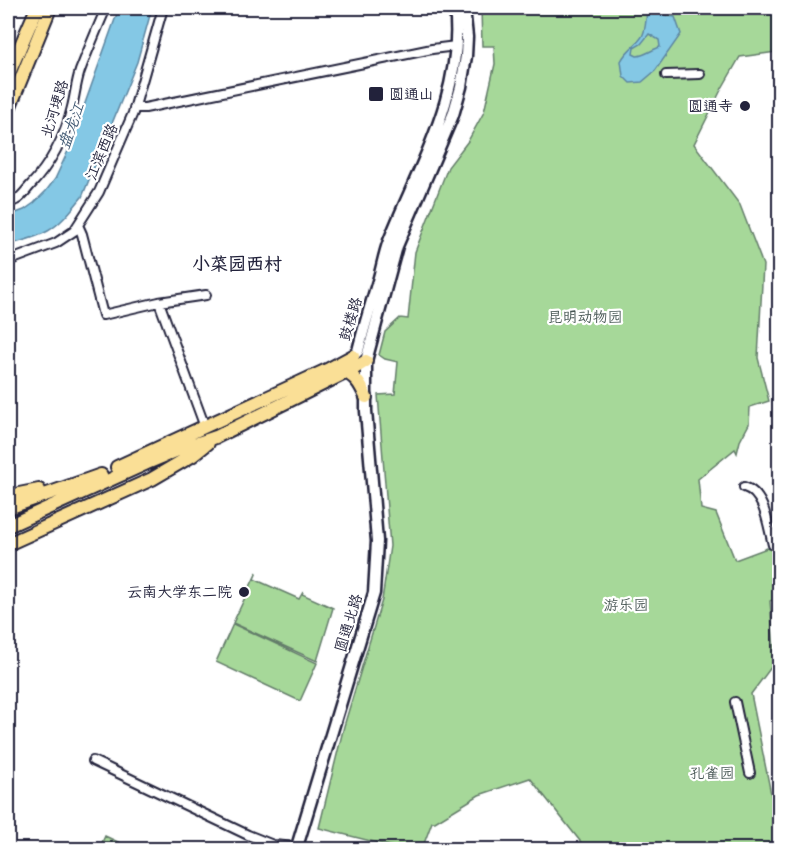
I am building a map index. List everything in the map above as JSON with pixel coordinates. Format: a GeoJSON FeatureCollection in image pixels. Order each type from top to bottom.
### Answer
{"type":"FeatureCollection","features":[{"type":"Feature","properties":{"kind":"main road"},"geometry":{"type":"LineString","coordinates":[[8,75],[37,8]]}},
{"type":"Feature","properties":{"kind":"main road"},"geometry":{"type":"LineString","coordinates":[[8,111],[50,8]]}},
{"type":"Feature","properties":{"kind":"main road","name":"鼓楼路"},"geometry":{"type":"LineString","coordinates":[[356,361],[388,243],[443,113],[451,85],[456,46],[455,8]]}},
{"type":"Feature","properties":{"kind":"main road","name":"鼓楼路"},"geometry":{"type":"LineString","coordinates":[[356,361],[397,246],[453,115],[466,56],[464,8]]}},
{"type":"Feature","properties":{"kind":"main road"},"geometry":{"type":"LineString","coordinates":[[327,370],[339,370],[356,361]]}},
{"type":"Feature","properties":{"kind":"main road"},"geometry":{"type":"LineString","coordinates":[[356,361],[359,382],[366,397]]}},
{"type":"Feature","properties":{"kind":"main road"},"geometry":{"type":"LineString","coordinates":[[8,533],[139,476],[356,361]]}},
{"type":"Feature","properties":{"kind":"main road","name":"鼓楼路"},"geometry":{"type":"LineString","coordinates":[[101,475],[327,370],[356,361]]}},
{"type":"Feature","properties":{"kind":"main road","name":"圆通北路"},"geometry":{"type":"LineString","coordinates":[[300,849],[322,759],[374,593],[377,541],[366,397],[356,361]]}},
{"type":"Feature","properties":{"kind":"main road"},"geometry":{"type":"LineString","coordinates":[[8,526],[178,450],[216,437]]}},
{"type":"Feature","properties":{"kind":"main road"},"geometry":{"type":"LineString","coordinates":[[8,544],[152,479],[194,455],[216,437]]}},
{"type":"Feature","properties":{"kind":"main road"},"geometry":{"type":"LineString","coordinates":[[8,519],[51,496],[101,475]]}},
{"type":"Feature","properties":{"kind":"main road"},"geometry":{"type":"LineString","coordinates":[[8,499],[19,494],[101,475]]}},
{"type":"Feature","properties":{"kind":"main road"},"geometry":{"type":"LineString","coordinates":[[8,508],[51,496]]}},
{"type":"Feature","properties":{"kind":"street","name":"北河埂路"},"geometry":{"type":"LineString","coordinates":[[8,202],[19,198],[34,182],[59,144],[71,110],[79,73],[106,8]]}},
{"type":"Feature","properties":{"kind":"street","name":"江滨西路"},"geometry":{"type":"LineString","coordinates":[[8,261],[56,243],[74,231],[99,192],[134,108],[163,8]]}},
{"type":"Feature","properties":{"kind":"street"},"geometry":{"type":"LineString","coordinates":[[134,108],[145,108],[456,46]]}},
{"type":"Feature","properties":{"kind":"street"},"geometry":{"type":"LineString","coordinates":[[666,75],[700,74]]}},
{"type":"Feature","properties":{"kind":"street"},"geometry":{"type":"LineString","coordinates":[[78,225],[104,315],[159,302],[206,295]]}},
{"type":"Feature","properties":{"kind":"street"},"geometry":{"type":"LineString","coordinates":[[159,302],[205,427]]}},
{"type":"Feature","properties":{"kind":"street"},"geometry":{"type":"LineString","coordinates":[[744,487],[752,489],[761,501],[773,545],[780,547]]}},
{"type":"Feature","properties":{"kind":"street"},"geometry":{"type":"LineString","coordinates":[[735,702],[750,773]]}},
{"type":"Feature","properties":{"kind":"street"},"geometry":{"type":"LineString","coordinates":[[93,761],[249,835],[273,845],[300,849]]}},
{"type":"Feature","properties":{"kind":"green space","name":"昆明动物园"},"geometry":{"type":"Polygon","coordinates":[[[481,8],[779,8],[779,49],[776,52],[740,57],[694,144],[740,205],[763,265],[758,358],[769,401],[750,407],[749,424],[740,441],[737,453],[735,449],[698,479],[701,509],[716,513],[735,560],[767,548],[779,551],[779,598],[770,601],[775,662],[751,694],[774,809],[779,812],[779,849],[600,850],[584,846],[530,778],[479,795],[432,822],[422,849],[402,849],[319,828],[344,726],[382,600],[390,546],[378,395],[395,394],[398,362],[379,355],[385,332],[400,318],[408,319],[415,252],[448,167],[468,141],[484,112],[495,64],[494,46],[482,46],[481,8]]]}},
{"type":"Feature","properties":{"kind":"green space"},"geometry":{"type":"Polygon","coordinates":[[[257,572],[254,579],[299,599],[303,592],[302,594],[333,608],[317,661],[233,623],[257,572]]]}},
{"type":"Feature","properties":{"kind":"green space"},"geometry":{"type":"Polygon","coordinates":[[[233,624],[317,663],[300,701],[216,662],[233,624]]]}},
{"type":"Feature","properties":{"kind":"green space"},"geometry":{"type":"Polygon","coordinates":[[[105,836],[133,849],[99,849],[105,836]]]}},
{"type":"Feature","properties":{"kind":"water"},"geometry":{"type":"Polygon","coordinates":[[[119,8],[152,8],[137,62],[82,197],[53,228],[39,236],[8,245],[8,216],[34,203],[55,179],[68,151],[119,8]]]}},
{"type":"Feature","properties":{"kind":"water"},"geometry":{"type":"Polygon","coordinates":[[[648,8],[665,8],[664,14],[675,17],[681,34],[655,71],[642,82],[630,83],[623,76],[621,61],[643,35],[648,8]],[[649,34],[641,44],[634,48],[633,54],[640,56],[660,47],[659,40],[649,34]]]}},
{"type":"Feature","properties":{"kind":"place","name":"圆通山"},"geometry":{"type":"Point","coordinates":[376,94]}},
{"type":"Feature","properties":{"kind":"place","name":"圆通寺"},"geometry":{"type":"Point","coordinates":[745,106]}},
{"type":"Feature","properties":{"kind":"place","name":"云南大学东二院"},"geometry":{"type":"Point","coordinates":[244,592]}},
{"type":"Feature","properties":{"kind":"district","name":"小菜园西村"},"geometry":{"type":"Point","coordinates":[237,264]}},
{"type":"Feature","properties":{"kind":"water label","name":"盘龙江"},"geometry":{"type":"Point","coordinates":[72,126]}},
{"type":"Feature","properties":{"kind":"park label","name":"游乐园"},"geometry":{"type":"Point","coordinates":[626,605]}},
{"type":"Feature","properties":{"kind":"park label","name":"孔雀园"},"geometry":{"type":"Point","coordinates":[712,773]}}]}
